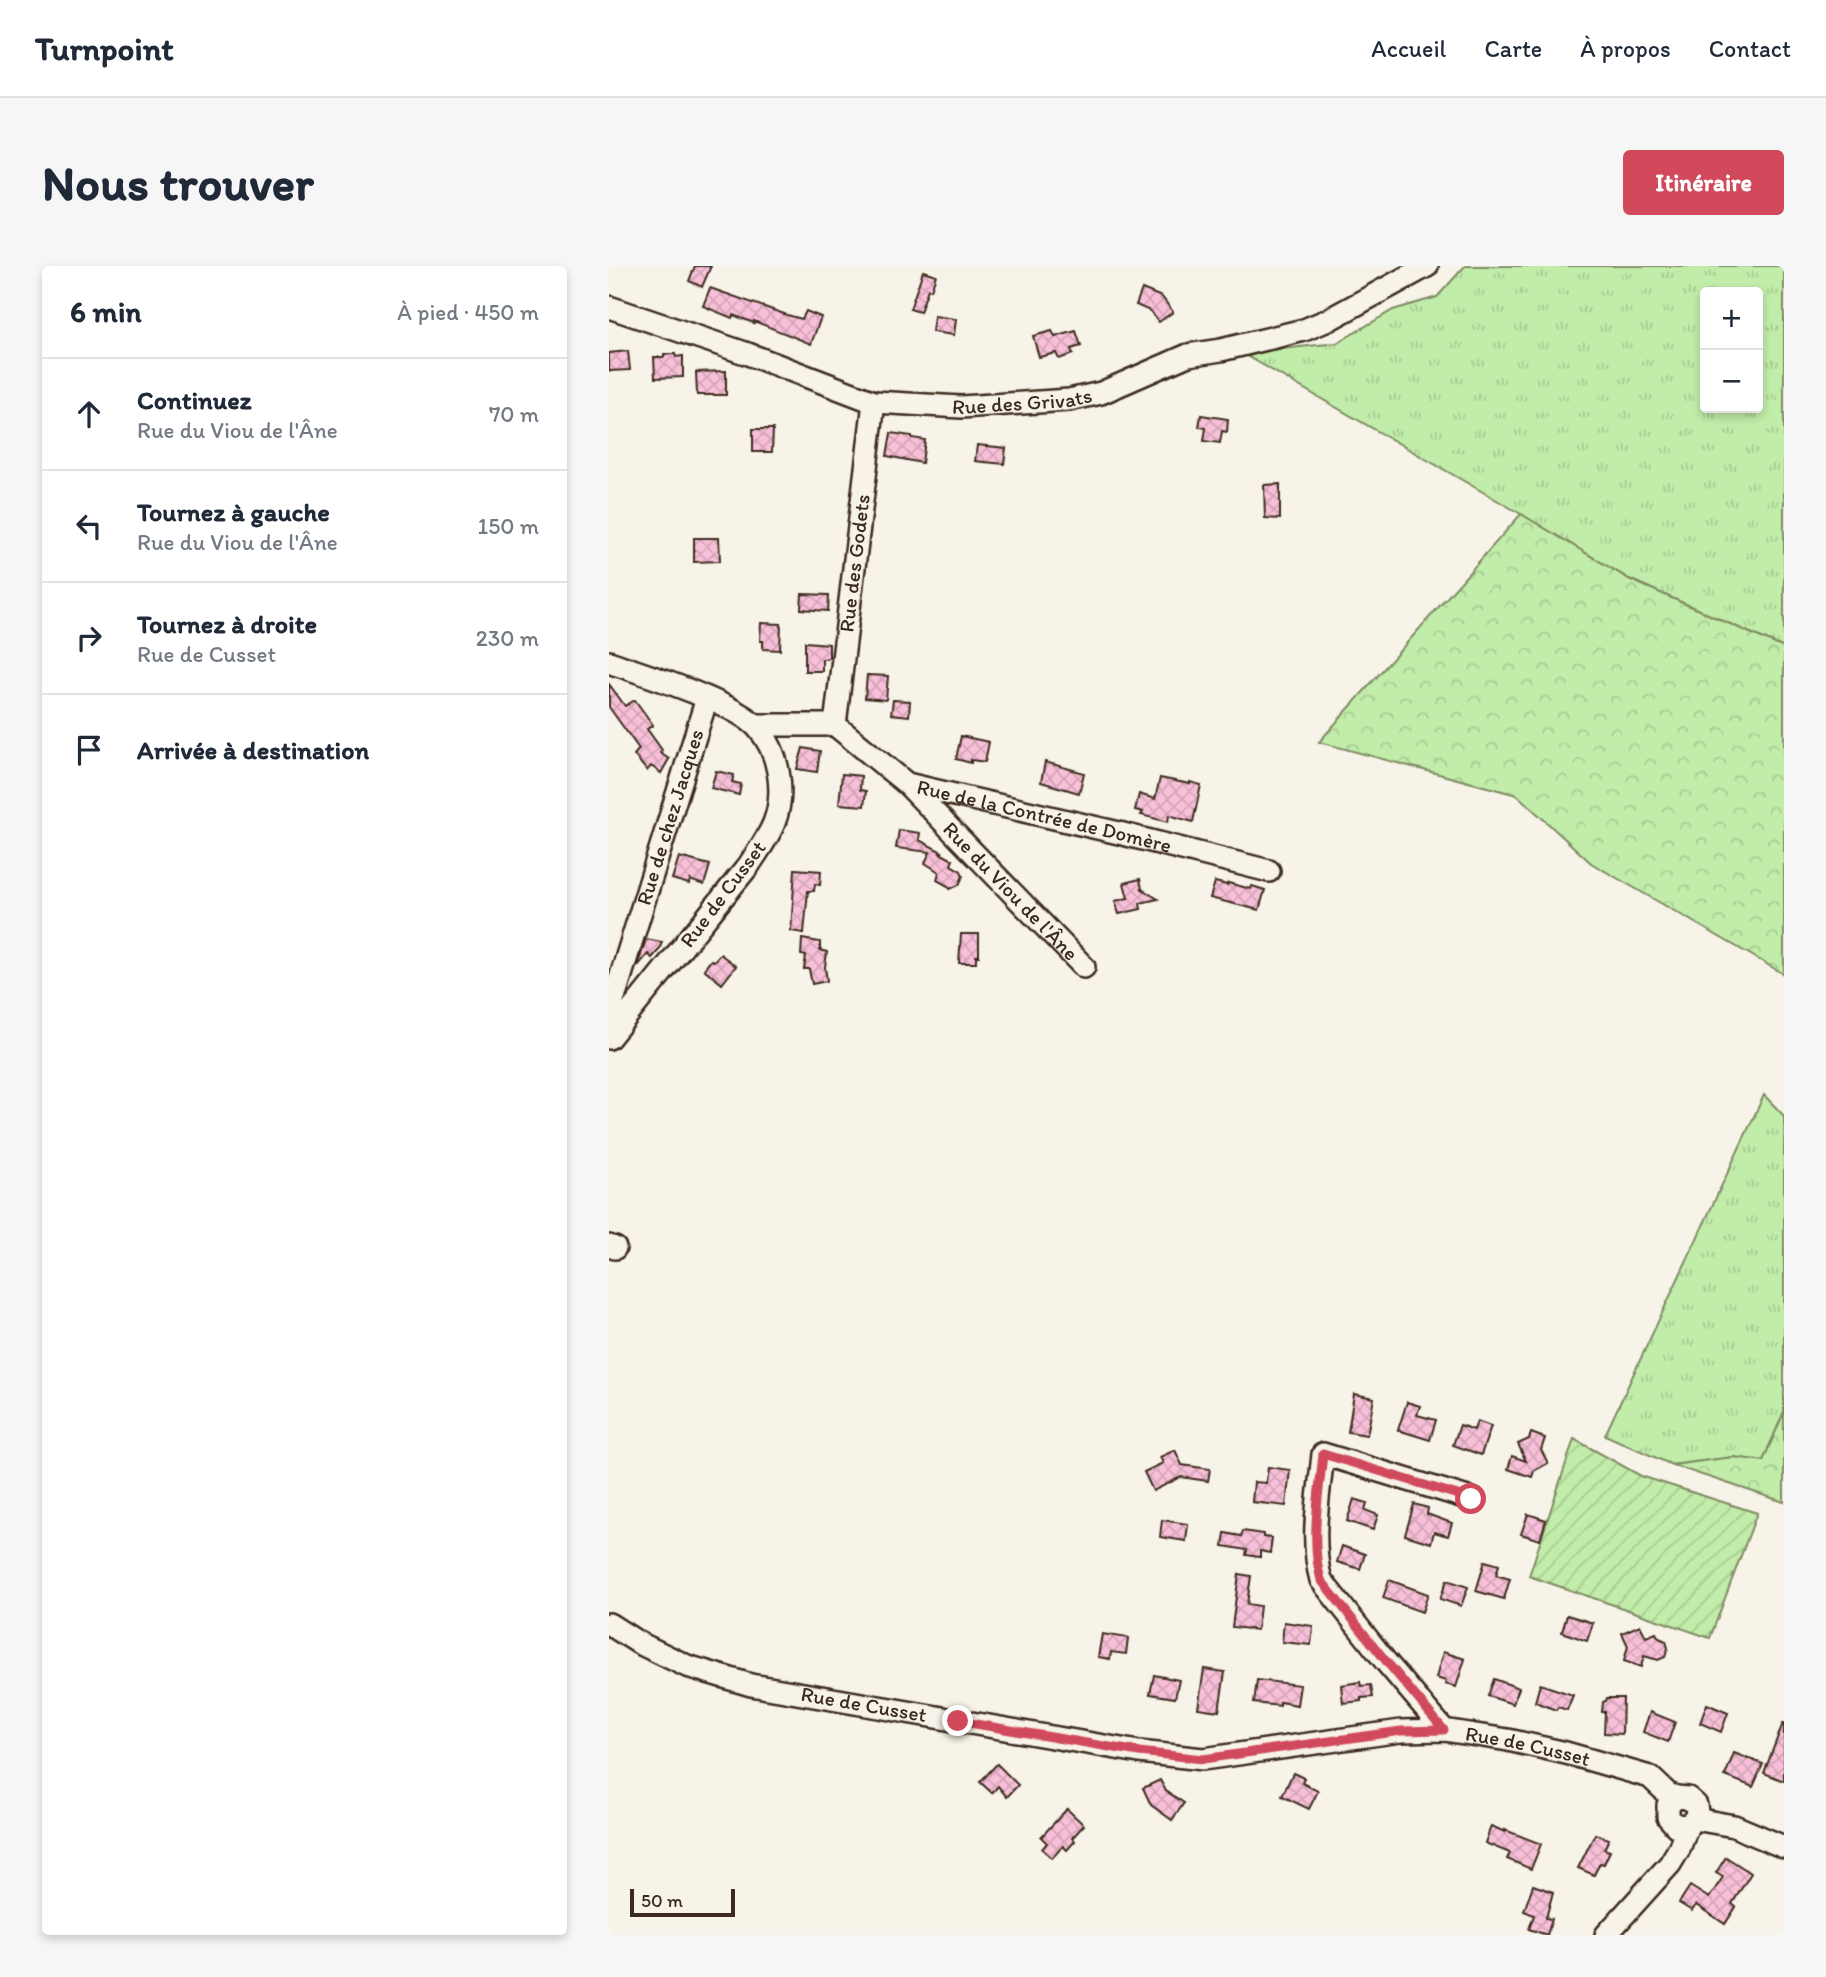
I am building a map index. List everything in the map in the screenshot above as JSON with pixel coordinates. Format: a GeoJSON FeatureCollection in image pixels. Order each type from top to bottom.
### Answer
{"type":"FeatureCollection","features":[{"type":"Feature","properties":{"kind":"street","name":"Rue des Grivats"},"geometry":{"type":"LineString","coordinates":[[609,307],[748,354],[874,402],[961,407],[1069,400],[1101,393],[1188,355],[1304,330],[1328,320],[1427,266]]}},
{"type":"Feature","properties":{"kind":"street","name":"Rue des Godets"},"geometry":{"type":"LineString","coordinates":[[835,725],[874,402]]}},
{"type":"Feature","properties":{"kind":"street"},"geometry":{"type":"LineString","coordinates":[[609,662],[707,698],[756,725],[835,725]]}},
{"type":"Feature","properties":{"kind":"street","name":"Rue de chez Jacques"},"geometry":{"type":"LineString","coordinates":[[609,1014],[707,698]]}},
{"type":"Feature","properties":{"kind":"street","name":"Rue de Cusset"},"geometry":{"type":"LineString","coordinates":[[609,1038],[748,864],[764,843],[775,821],[780,794],[777,766],[756,725]]}},
{"type":"Feature","properties":{"kind":"street","name":"Rue de la Contrée de Domère"},"geometry":{"type":"LineString","coordinates":[[835,725],[907,784],[1119,833],[1269,872]]}},
{"type":"Feature","properties":{"kind":"street","name":"Rue du Viou de l'Âne"},"geometry":{"type":"LineString","coordinates":[[907,784],[1084,967]]}},
{"type":"Feature","properties":{"kind":"street"},"geometry":{"type":"LineString","coordinates":[[1444,1730],[1321,1580],[1317,1567],[1315,1534],[1323,1454],[1471,1499]]}},
{"type":"Feature","properties":{"kind":"street","name":"Rue de Cusset"},"geometry":{"type":"LineString","coordinates":[[609,1624],[639,1643],[687,1666],[751,1685],[1139,1752],[1203,1759],[1401,1731],[1444,1730],[1508,1740],[1650,1777],[1668,1794],[1682,1813],[1734,1826],[1784,1847]]}},
{"type":"Feature","properties":{"kind":"street"},"geometry":{"type":"LineString","coordinates":[[1607,1935],[1659,1875],[1682,1813]]}},
{"type":"Feature","properties":{"kind":"green space"},"geometry":{"type":"Polygon","coordinates":[[[1465,266],[1784,266],[1784,648],[1629,579],[1242,353],[1337,343],[1393,310],[1437,297],[1465,266]]]}},
{"type":"Feature","properties":{"kind":"green space"},"geometry":{"type":"Polygon","coordinates":[[[1521,514],[1629,579],[1784,648],[1784,974],[1591,863],[1517,795],[1319,742],[1521,514]]]}},
{"type":"Feature","properties":{"kind":"green space"},"geometry":{"type":"Polygon","coordinates":[[[1764,1095],[1784,1116],[1784,1412],[1763,1461],[1733,1457],[1672,1465],[1605,1435],[1764,1095]]]}},
{"type":"Feature","properties":{"kind":"green space"},"geometry":{"type":"Polygon","coordinates":[[[1784,1412],[1784,1502],[1672,1465],[1733,1457],[1763,1461],[1784,1412]]]}},
{"type":"Feature","properties":{"kind":"green space"},"geometry":{"type":"Polygon","coordinates":[[[1574,1439],[1641,1476],[1757,1513],[1710,1638],[1529,1576],[1574,1439]]]}},
{"type":"Feature","properties":{"kind":"building"},"geometry":{"type":"Polygon","coordinates":[[[695,266],[711,266],[702,287],[689,281],[695,266]]]}},
{"type":"Feature","properties":{"kind":"building"},"geometry":{"type":"Polygon","coordinates":[[[923,271],[936,275],[920,312],[910,309],[923,271]]]}},
{"type":"Feature","properties":{"kind":"building"},"geometry":{"type":"Polygon","coordinates":[[[710,288],[802,319],[806,311],[821,317],[811,344],[754,321],[733,315],[732,318],[703,306],[710,288]]]}},
{"type":"Feature","properties":{"kind":"building"},"geometry":{"type":"Polygon","coordinates":[[[1142,289],[1162,297],[1173,312],[1159,322],[1150,311],[1136,305],[1142,289]]]}},
{"type":"Feature","properties":{"kind":"building"},"geometry":{"type":"Polygon","coordinates":[[[934,316],[956,319],[954,335],[932,332],[934,316]]]}},
{"type":"Feature","properties":{"kind":"building"},"geometry":{"type":"Polygon","coordinates":[[[1052,331],[1055,337],[1076,331],[1081,346],[1071,349],[1073,354],[1059,359],[1056,353],[1039,357],[1033,336],[1052,331]]]}},
{"type":"Feature","properties":{"kind":"building"},"geometry":{"type":"Polygon","coordinates":[[[628,351],[630,370],[609,371],[609,353],[628,351]]]}},
{"type":"Feature","properties":{"kind":"building"},"geometry":{"type":"Polygon","coordinates":[[[664,354],[683,356],[683,377],[655,378],[654,357],[664,357],[664,354]]]}},
{"type":"Feature","properties":{"kind":"building"},"geometry":{"type":"Polygon","coordinates":[[[726,371],[726,395],[697,395],[696,372],[726,371]]]}},
{"type":"Feature","properties":{"kind":"building"},"geometry":{"type":"Polygon","coordinates":[[[1201,415],[1228,419],[1227,432],[1222,431],[1220,443],[1204,441],[1206,428],[1199,427],[1201,415]]]}},
{"type":"Feature","properties":{"kind":"building"},"geometry":{"type":"Polygon","coordinates":[[[753,429],[773,429],[772,452],[753,452],[753,429]]]}},
{"type":"Feature","properties":{"kind":"building"},"geometry":{"type":"Polygon","coordinates":[[[891,433],[925,440],[922,463],[887,456],[891,433]]]}},
{"type":"Feature","properties":{"kind":"building"},"geometry":{"type":"Polygon","coordinates":[[[977,445],[1006,448],[1004,464],[975,461],[977,445]]]}},
{"type":"Feature","properties":{"kind":"building"},"geometry":{"type":"Polygon","coordinates":[[[1280,484],[1280,519],[1265,518],[1264,485],[1280,484]]]}},
{"type":"Feature","properties":{"kind":"building"},"geometry":{"type":"Polygon","coordinates":[[[694,538],[719,538],[720,561],[694,562],[694,538]]]}},
{"type":"Feature","properties":{"kind":"building"},"geometry":{"type":"Polygon","coordinates":[[[802,594],[829,595],[828,611],[801,609],[802,594]]]}},
{"type":"Feature","properties":{"kind":"building"},"geometry":{"type":"Polygon","coordinates":[[[761,623],[781,624],[780,650],[763,649],[763,641],[760,641],[761,623]]]}},
{"type":"Feature","properties":{"kind":"building"},"geometry":{"type":"Polygon","coordinates":[[[805,642],[829,644],[829,658],[822,659],[822,671],[805,671],[805,642]]]}},
{"type":"Feature","properties":{"kind":"building"},"geometry":{"type":"Polygon","coordinates":[[[867,675],[888,676],[886,700],[865,698],[867,675]]]}},
{"type":"Feature","properties":{"kind":"building"},"geometry":{"type":"Polygon","coordinates":[[[609,684],[625,706],[635,700],[653,725],[647,729],[662,750],[660,753],[669,759],[661,773],[651,766],[647,771],[634,755],[639,749],[609,707],[609,684]]]}},
{"type":"Feature","properties":{"kind":"building"},"geometry":{"type":"Polygon","coordinates":[[[893,700],[910,701],[909,716],[891,714],[893,700]]]}},
{"type":"Feature","properties":{"kind":"building"},"geometry":{"type":"Polygon","coordinates":[[[961,736],[989,742],[985,762],[971,760],[971,763],[956,759],[961,736]]]}},
{"type":"Feature","properties":{"kind":"building"},"geometry":{"type":"Polygon","coordinates":[[[803,748],[820,751],[817,772],[797,769],[803,748]]]}},
{"type":"Feature","properties":{"kind":"building"},"geometry":{"type":"Polygon","coordinates":[[[1045,762],[1084,773],[1079,793],[1041,782],[1045,762]]]}},
{"type":"Feature","properties":{"kind":"building"},"geometry":{"type":"Polygon","coordinates":[[[716,771],[734,775],[732,782],[741,784],[739,795],[711,788],[716,771]]]}},
{"type":"Feature","properties":{"kind":"building"},"geometry":{"type":"Polygon","coordinates":[[[842,774],[861,776],[860,790],[866,791],[864,806],[839,804],[842,774]]]}},
{"type":"Feature","properties":{"kind":"building"},"geometry":{"type":"Polygon","coordinates":[[[1160,778],[1201,785],[1193,822],[1169,815],[1168,822],[1141,815],[1143,812],[1135,810],[1139,794],[1155,799],[1160,778]]]}},
{"type":"Feature","properties":{"kind":"building"},"geometry":{"type":"Polygon","coordinates":[[[899,830],[920,833],[919,840],[953,860],[951,865],[961,871],[963,876],[959,885],[950,889],[937,880],[939,872],[925,863],[930,852],[896,848],[899,830]]]}},
{"type":"Feature","properties":{"kind":"building"},"geometry":{"type":"Polygon","coordinates":[[[679,857],[710,865],[704,885],[690,880],[689,884],[672,879],[679,857]]]}},
{"type":"Feature","properties":{"kind":"building"},"geometry":{"type":"Polygon","coordinates":[[[795,869],[821,871],[820,885],[815,884],[814,891],[808,891],[804,933],[791,931],[795,869]]]}},
{"type":"Feature","properties":{"kind":"building"},"geometry":{"type":"Polygon","coordinates":[[[1140,879],[1142,889],[1158,899],[1140,903],[1141,909],[1119,914],[1115,901],[1128,898],[1124,883],[1140,879]]]}},
{"type":"Feature","properties":{"kind":"building"},"geometry":{"type":"Polygon","coordinates":[[[1215,882],[1265,890],[1259,910],[1210,898],[1215,882]]]}},
{"type":"Feature","properties":{"kind":"building"},"geometry":{"type":"Polygon","coordinates":[[[961,934],[979,934],[979,956],[976,956],[976,963],[959,963],[961,934]]]}},
{"type":"Feature","properties":{"kind":"building"},"geometry":{"type":"Polygon","coordinates":[[[646,939],[662,942],[652,958],[648,954],[637,967],[646,939]]]}},
{"type":"Feature","properties":{"kind":"building"},"geometry":{"type":"Polygon","coordinates":[[[802,939],[820,942],[820,950],[827,952],[827,981],[812,984],[809,969],[804,969],[806,956],[801,955],[802,939]]]}},
{"type":"Feature","properties":{"kind":"building"},"geometry":{"type":"Polygon","coordinates":[[[720,954],[736,966],[722,984],[704,969],[720,954]]]}},
{"type":"Feature","properties":{"kind":"building"},"geometry":{"type":"Polygon","coordinates":[[[1354,1394],[1374,1398],[1367,1435],[1348,1432],[1354,1394]]]}},
{"type":"Feature","properties":{"kind":"building"},"geometry":{"type":"Polygon","coordinates":[[[1407,1402],[1420,1406],[1417,1415],[1436,1420],[1430,1440],[1398,1430],[1407,1402]]]}},
{"type":"Feature","properties":{"kind":"building"},"geometry":{"type":"Polygon","coordinates":[[[1477,1421],[1491,1426],[1481,1455],[1453,1445],[1460,1425],[1474,1430],[1477,1421]]]}},
{"type":"Feature","properties":{"kind":"building"},"geometry":{"type":"Polygon","coordinates":[[[1531,1433],[1545,1438],[1541,1450],[1548,1463],[1534,1471],[1532,1477],[1508,1469],[1512,1456],[1526,1461],[1518,1444],[1529,1439],[1531,1433]]]}},
{"type":"Feature","properties":{"kind":"building"},"geometry":{"type":"Polygon","coordinates":[[[1175,1450],[1182,1465],[1210,1469],[1208,1481],[1181,1477],[1153,1491],[1144,1472],[1163,1463],[1160,1457],[1175,1450]]]}},
{"type":"Feature","properties":{"kind":"building"},"geometry":{"type":"Polygon","coordinates":[[[1268,1467],[1290,1470],[1286,1506],[1252,1502],[1254,1482],[1266,1483],[1268,1467]]]}},
{"type":"Feature","properties":{"kind":"building"},"geometry":{"type":"Polygon","coordinates":[[[1354,1499],[1367,1503],[1365,1510],[1378,1515],[1373,1530],[1347,1521],[1354,1499]]]}},
{"type":"Feature","properties":{"kind":"building"},"geometry":{"type":"Polygon","coordinates":[[[1414,1504],[1428,1508],[1427,1514],[1452,1523],[1448,1536],[1434,1532],[1431,1543],[1405,1535],[1414,1504]]]}},
{"type":"Feature","properties":{"kind":"building"},"geometry":{"type":"Polygon","coordinates":[[[1528,1514],[1546,1520],[1540,1540],[1521,1534],[1528,1514]]]}},
{"type":"Feature","properties":{"kind":"building"},"geometry":{"type":"Polygon","coordinates":[[[1162,1520],[1188,1524],[1186,1541],[1160,1537],[1162,1520]]]}},
{"type":"Feature","properties":{"kind":"building"},"geometry":{"type":"Polygon","coordinates":[[[1243,1531],[1272,1538],[1270,1553],[1260,1551],[1260,1557],[1246,1555],[1247,1550],[1223,1546],[1225,1533],[1241,1536],[1243,1531]]]}},
{"type":"Feature","properties":{"kind":"building"},"geometry":{"type":"Polygon","coordinates":[[[1342,1546],[1365,1554],[1360,1569],[1337,1562],[1342,1546]]]}},
{"type":"Feature","properties":{"kind":"building"},"geometry":{"type":"Polygon","coordinates":[[[1485,1561],[1499,1565],[1496,1575],[1510,1579],[1504,1599],[1476,1591],[1485,1561]]]}},
{"type":"Feature","properties":{"kind":"building"},"geometry":{"type":"Polygon","coordinates":[[[1239,1574],[1251,1576],[1247,1604],[1260,1606],[1257,1630],[1232,1627],[1239,1574]]]}},
{"type":"Feature","properties":{"kind":"building"},"geometry":{"type":"Polygon","coordinates":[[[1389,1580],[1428,1594],[1422,1612],[1383,1598],[1389,1580]]]}},
{"type":"Feature","properties":{"kind":"building"},"geometry":{"type":"Polygon","coordinates":[[[1447,1580],[1468,1587],[1461,1606],[1440,1599],[1447,1580]]]}},
{"type":"Feature","properties":{"kind":"building"},"geometry":{"type":"Polygon","coordinates":[[[1567,1615],[1593,1623],[1587,1641],[1562,1632],[1567,1615]]]}},
{"type":"Feature","properties":{"kind":"building"},"geometry":{"type":"Polygon","coordinates":[[[1284,1622],[1313,1626],[1311,1645],[1282,1642],[1284,1622]]]}},
{"type":"Feature","properties":{"kind":"building"},"geometry":{"type":"Polygon","coordinates":[[[1640,1625],[1646,1637],[1656,1633],[1666,1641],[1668,1648],[1665,1657],[1658,1660],[1644,1656],[1641,1667],[1624,1661],[1628,1646],[1622,1633],[1640,1625]]]}},
{"type":"Feature","properties":{"kind":"building"},"geometry":{"type":"Polygon","coordinates":[[[1102,1634],[1128,1638],[1126,1654],[1111,1652],[1110,1659],[1098,1657],[1102,1634]]]}},
{"type":"Feature","properties":{"kind":"building"},"geometry":{"type":"Polygon","coordinates":[[[1443,1652],[1465,1659],[1456,1687],[1436,1678],[1443,1652]]]}},
{"type":"Feature","properties":{"kind":"building"},"geometry":{"type":"Polygon","coordinates":[[[1204,1669],[1225,1672],[1219,1711],[1198,1708],[1204,1669]]]}},
{"type":"Feature","properties":{"kind":"building"},"geometry":{"type":"Polygon","coordinates":[[[1154,1675],[1179,1680],[1175,1698],[1150,1694],[1154,1675]]]}},
{"type":"Feature","properties":{"kind":"building"},"geometry":{"type":"Polygon","coordinates":[[[1494,1679],[1519,1688],[1513,1704],[1488,1696],[1494,1679]]]}},
{"type":"Feature","properties":{"kind":"building"},"geometry":{"type":"Polygon","coordinates":[[[1257,1680],[1300,1685],[1297,1705],[1280,1702],[1280,1706],[1254,1703],[1257,1680]]]}},
{"type":"Feature","properties":{"kind":"building"},"geometry":{"type":"Polygon","coordinates":[[[1360,1682],[1361,1686],[1371,1685],[1373,1697],[1343,1703],[1341,1685],[1360,1682]]]}},
{"type":"Feature","properties":{"kind":"building"},"geometry":{"type":"Polygon","coordinates":[[[1540,1684],[1573,1695],[1567,1710],[1558,1707],[1556,1710],[1535,1702],[1540,1684]]]}},
{"type":"Feature","properties":{"kind":"building"},"geometry":{"type":"Polygon","coordinates":[[[1607,1698],[1623,1698],[1622,1734],[1604,1733],[1605,1712],[1602,1712],[1603,1702],[1607,1698]]]}},
{"type":"Feature","properties":{"kind":"building"},"geometry":{"type":"Polygon","coordinates":[[[1707,1704],[1728,1713],[1721,1732],[1700,1723],[1707,1704]]]}},
{"type":"Feature","properties":{"kind":"building"},"geometry":{"type":"Polygon","coordinates":[[[1650,1712],[1675,1722],[1668,1742],[1643,1732],[1650,1712]]]}},
{"type":"Feature","properties":{"kind":"building"},"geometry":{"type":"Polygon","coordinates":[[[1784,1723],[1784,1781],[1764,1773],[1784,1723]]]}},
{"type":"Feature","properties":{"kind":"building"},"geometry":{"type":"Polygon","coordinates":[[[1734,1753],[1763,1764],[1753,1787],[1725,1776],[1734,1753]]]}},
{"type":"Feature","properties":{"kind":"building"},"geometry":{"type":"Polygon","coordinates":[[[997,1764],[1018,1785],[1007,1797],[998,1786],[992,1793],[980,1782],[997,1764]]]}},
{"type":"Feature","properties":{"kind":"building"},"geometry":{"type":"Polygon","coordinates":[[[1293,1773],[1304,1778],[1302,1783],[1318,1791],[1309,1809],[1282,1796],[1293,1773]]]}},
{"type":"Feature","properties":{"kind":"building"},"geometry":{"type":"Polygon","coordinates":[[[1160,1780],[1166,1791],[1184,1803],[1172,1820],[1151,1805],[1143,1788],[1160,1780]]]}},
{"type":"Feature","properties":{"kind":"building"},"geometry":{"type":"Polygon","coordinates":[[[1067,1809],[1084,1825],[1072,1838],[1075,1841],[1067,1850],[1063,1846],[1052,1858],[1042,1849],[1047,1843],[1041,1837],[1067,1809]]]}},
{"type":"Feature","properties":{"kind":"building"},"geometry":{"type":"Polygon","coordinates":[[[1491,1826],[1541,1844],[1531,1869],[1507,1859],[1510,1853],[1485,1843],[1491,1826]]]}},
{"type":"Feature","properties":{"kind":"building"},"geometry":{"type":"Polygon","coordinates":[[[1595,1834],[1609,1839],[1604,1849],[1610,1851],[1604,1864],[1600,1863],[1594,1875],[1578,1868],[1595,1834]]]}},
{"type":"Feature","properties":{"kind":"building"},"geometry":{"type":"Polygon","coordinates":[[[1726,1857],[1751,1873],[1732,1904],[1736,1907],[1725,1924],[1696,1905],[1692,1911],[1679,1903],[1690,1886],[1709,1898],[1723,1877],[1716,1873],[1726,1857]]]}},
{"type":"Feature","properties":{"kind":"building"},"geometry":{"type":"Polygon","coordinates":[[[1533,1885],[1553,1892],[1546,1918],[1552,1919],[1547,1935],[1529,1929],[1534,1915],[1524,1911],[1533,1885]]]}},
{"type":"Feature","properties":{"kind":"route"},"geometry":{"type":"LineString","coordinates":[[958,1721],[1139,1752],[1203,1759],[1401,1731],[1444,1730],[1321,1580],[1317,1567],[1315,1534],[1323,1454],[1471,1499]]}}]}
